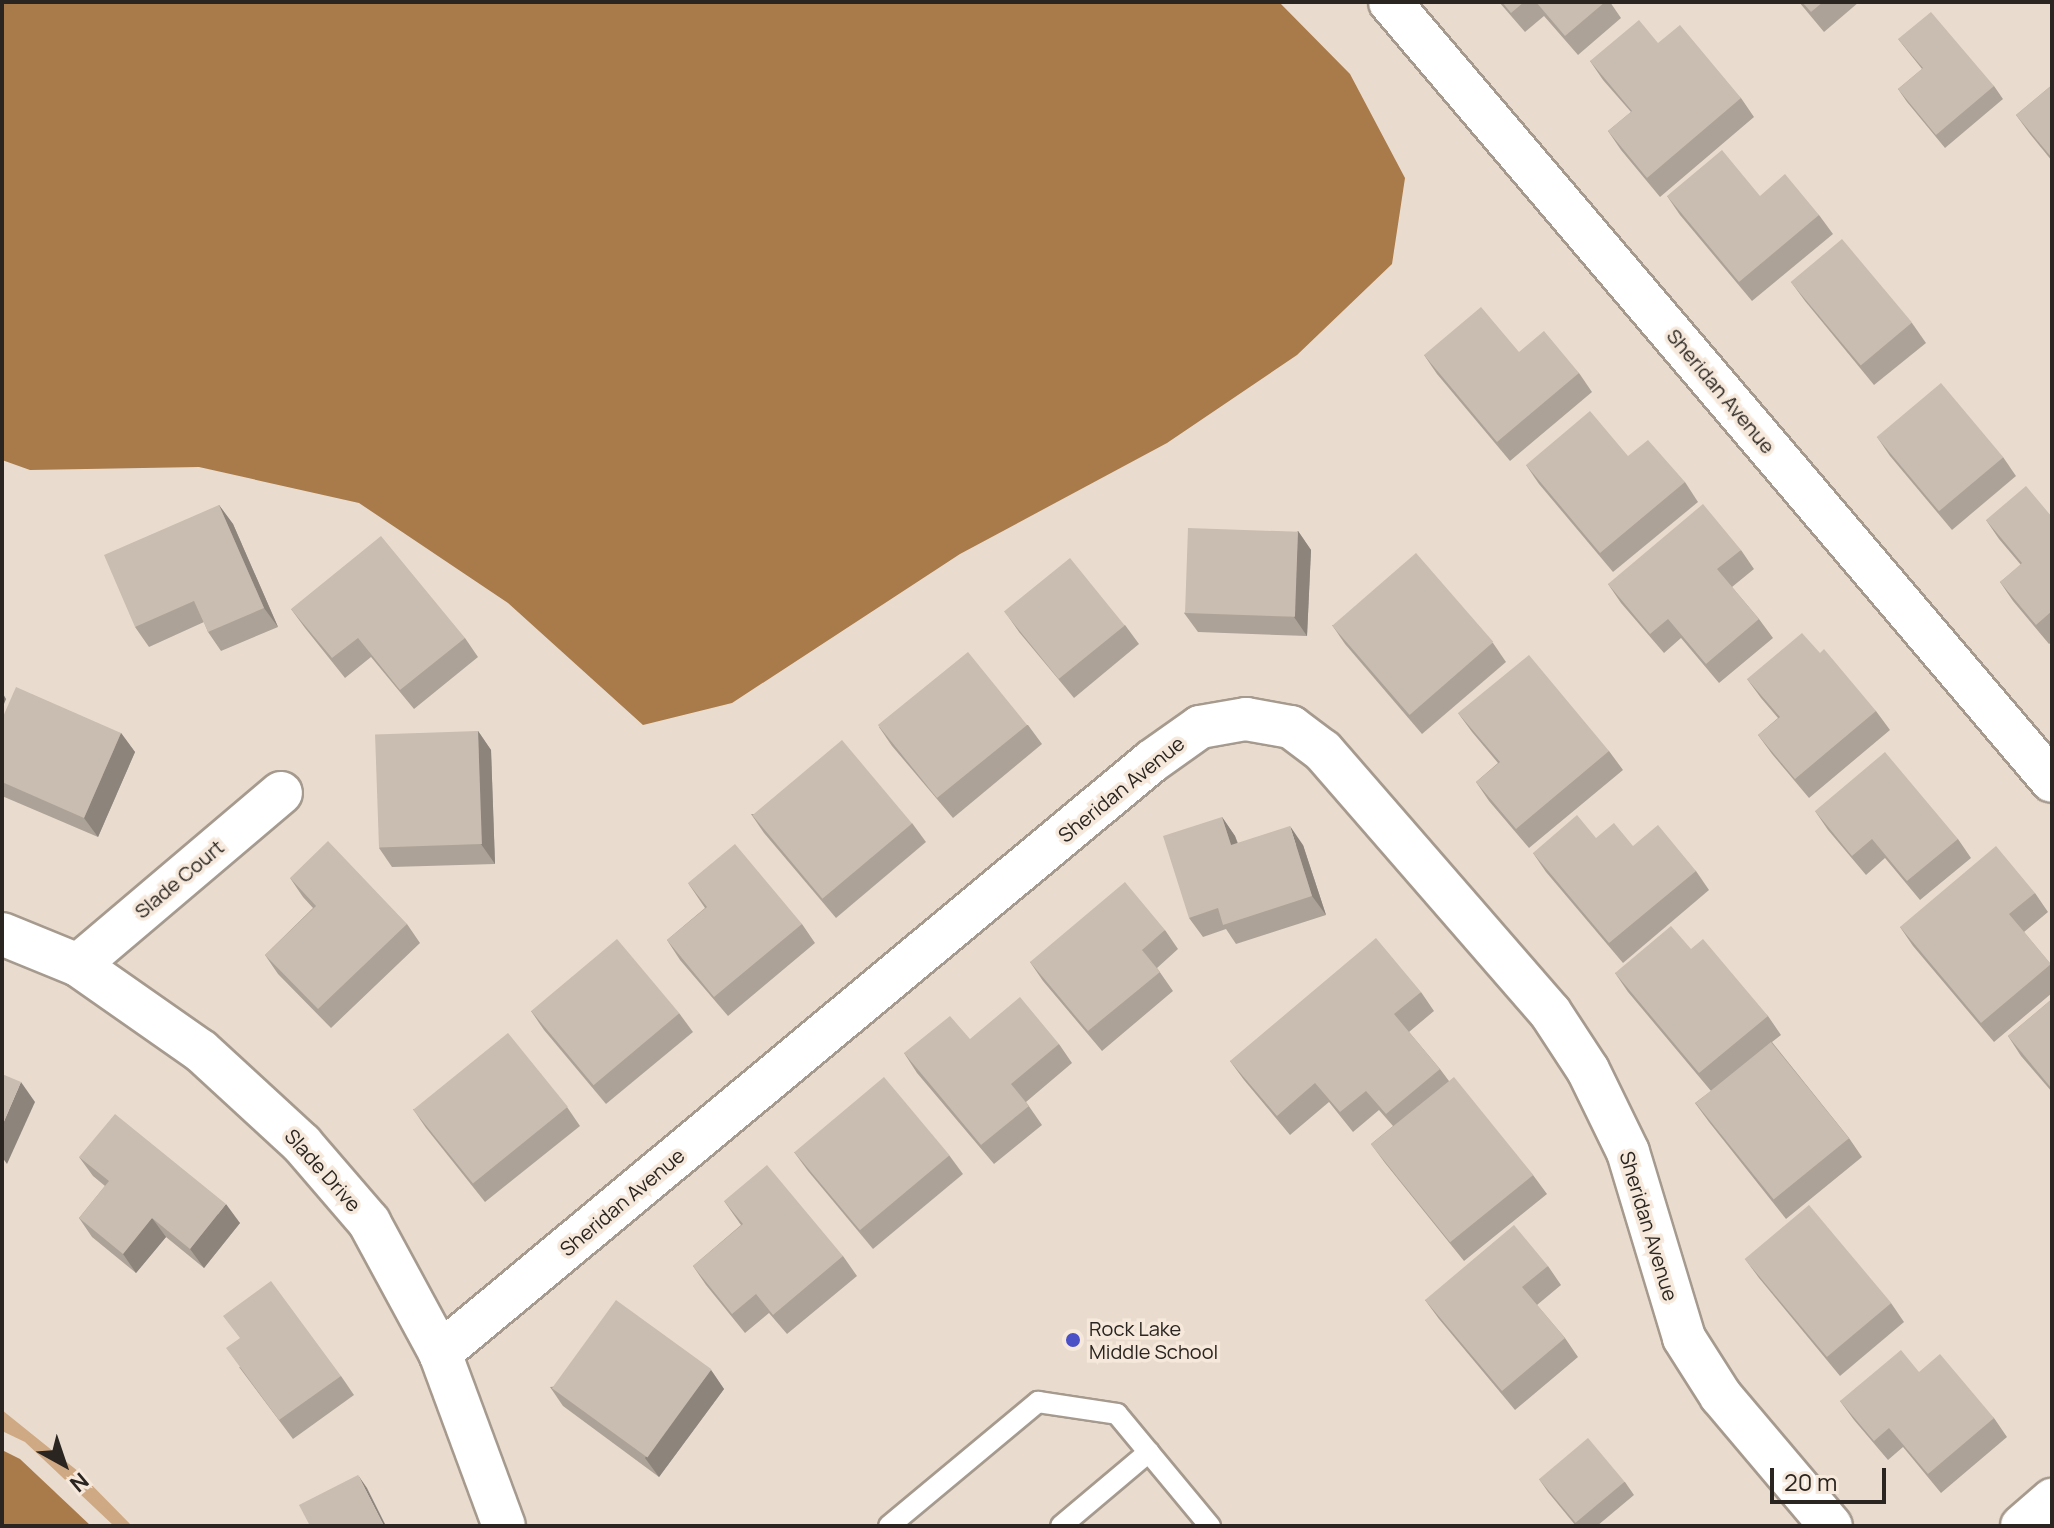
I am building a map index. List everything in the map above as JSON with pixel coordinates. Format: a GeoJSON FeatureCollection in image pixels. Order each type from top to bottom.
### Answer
{"type":"FeatureCollection","features":[{"type":"Feature","properties":{"kind":"street","name":"Sheridan Avenue"},"geometry":{"type":"LineString","coordinates":[[1390,2],[2052,781]]}},
{"type":"Feature","properties":{"kind":"street","name":"Sheridan Avenue"},"geometry":{"type":"LineString","coordinates":[[440,1353],[1152,761],[1200,727],[1246,719],[1291,727],[1323,751],[1550,1012],[1588,1070],[1628,1152],[1684,1338],[1721,1396],[1831,1526]]}},
{"type":"Feature","properties":{"kind":"street","name":"Slade Court"},"geometry":{"type":"LineString","coordinates":[[78,965],[281,793]]}},
{"type":"Feature","properties":{"kind":"street","name":"Slade Drive"},"geometry":{"type":"LineString","coordinates":[[2,934],[78,965],[201,1051],[302,1144],[369,1222],[440,1353],[504,1526]]}},
{"type":"Feature","properties":{"kind":"street"},"geometry":{"type":"LineString","coordinates":[[2022,1526],[2052,1500]]}},
{"type":"Feature","properties":{"kind":"lane"},"geometry":{"type":"LineString","coordinates":[[889,1526],[1038,1402],[1117,1414],[1210,1526]]}},
{"type":"Feature","properties":{"kind":"lane"},"geometry":{"type":"LineString","coordinates":[[1061,1526],[1149,1452]]}},
{"type":"Feature","properties":{"kind":"shaded area"},"geometry":{"type":"Polygon","coordinates":[[[2,2],[1279,2],[1350,74],[1405,178],[1392,264],[1297,355],[1167,443],[960,554],[732,703],[643,725],[508,603],[359,503],[199,467],[30,470],[2,460],[2,2]]]}},
{"type":"Feature","properties":{"kind":"shaded area"},"geometry":{"type":"Polygon","coordinates":[[[2,1410],[79,1472],[132,1526],[114,1526],[25,1442],[2,1431],[2,1410]]]}},
{"type":"Feature","properties":{"kind":"shaded area"},"geometry":{"type":"Polygon","coordinates":[[[2,1450],[20,1459],[91,1526],[2,1526],[2,1450]]]}},
{"type":"Feature","properties":{"kind":"building"},"geometry":{"type":"Polygon","coordinates":[[[1502,2],[1524,2],[1511,13],[1502,2]]]}},
{"type":"Feature","properties":{"kind":"building"},"geometry":{"type":"Polygon","coordinates":[[[1536,2],[1605,2],[1565,36],[1536,2]]]}},
{"type":"Feature","properties":{"kind":"building"},"geometry":{"type":"Polygon","coordinates":[[[1802,2],[1823,2],[1811,12],[1802,2]]]}},
{"type":"Feature","properties":{"kind":"building"},"geometry":{"type":"Polygon","coordinates":[[[1931,12],[1994,86],[1936,135],[1898,89],[1923,68],[1898,39],[1931,12]]]}},
{"type":"Feature","properties":{"kind":"building"},"geometry":{"type":"Polygon","coordinates":[[[1639,20],[1658,43],[1680,25],[1741,98],[1647,178],[1608,131],[1632,111],[1590,61],[1639,20]]]}},
{"type":"Feature","properties":{"kind":"building"},"geometry":{"type":"Polygon","coordinates":[[[2052,85],[2052,158],[2016,115],[2052,85]]]}},
{"type":"Feature","properties":{"kind":"building"},"geometry":{"type":"Polygon","coordinates":[[[1722,150],[1760,196],[1785,174],[1819,215],[1739,282],[1667,196],[1722,150]]]}},
{"type":"Feature","properties":{"kind":"building"},"geometry":{"type":"Polygon","coordinates":[[[1842,239],[1912,322],[1861,366],[1791,282],[1842,239]]]}},
{"type":"Feature","properties":{"kind":"building"},"geometry":{"type":"Polygon","coordinates":[[[1481,307],[1519,352],[1544,331],[1579,373],[1497,442],[1424,355],[1481,307]]]}},
{"type":"Feature","properties":{"kind":"building"},"geometry":{"type":"Polygon","coordinates":[[[1941,383],[2003,457],[1939,511],[1877,437],[1941,383]]]}},
{"type":"Feature","properties":{"kind":"building"},"geometry":{"type":"Polygon","coordinates":[[[1590,411],[1628,456],[1648,440],[1685,482],[1600,553],[1526,465],[1590,411]]]}},
{"type":"Feature","properties":{"kind":"building"},"geometry":{"type":"Polygon","coordinates":[[[2026,486],[2052,517],[2052,611],[2036,625],[2000,582],[2022,563],[1986,520],[2026,486]]]}},
{"type":"Feature","properties":{"kind":"building"},"geometry":{"type":"Polygon","coordinates":[[[1703,504],[1741,550],[1717,569],[1759,619],[1706,664],[1668,619],[1650,634],[1608,584],[1703,504]]]}},
{"type":"Feature","properties":{"kind":"building"},"geometry":{"type":"Polygon","coordinates":[[[219,505],[264,608],[208,632],[194,601],[135,627],[104,555],[219,505]]]}},
{"type":"Feature","properties":{"kind":"building"},"geometry":{"type":"Polygon","coordinates":[[[1188,528],[1298,532],[1295,617],[1185,613],[1188,528]]]}},
{"type":"Feature","properties":{"kind":"building"},"geometry":{"type":"Polygon","coordinates":[[[381,536],[465,638],[400,690],[358,638],[332,658],[291,609],[381,536]]]}},
{"type":"Feature","properties":{"kind":"building"},"geometry":{"type":"Polygon","coordinates":[[[1416,553],[1493,642],[1410,715],[1332,626],[1416,553]]]}},
{"type":"Feature","properties":{"kind":"building"},"geometry":{"type":"Polygon","coordinates":[[[1070,558],[1125,626],[1059,679],[1004,611],[1070,558]]]}},
{"type":"Feature","properties":{"kind":"building"},"geometry":{"type":"Polygon","coordinates":[[[1802,633],[1820,653],[1824,649],[1876,711],[1795,779],[1758,735],[1780,717],[1747,679],[1802,633]]]}},
{"type":"Feature","properties":{"kind":"building"},"geometry":{"type":"Polygon","coordinates":[[[968,652],[1027,725],[937,798],[878,725],[968,652]]]}},
{"type":"Feature","properties":{"kind":"building"},"geometry":{"type":"Polygon","coordinates":[[[1529,655],[1609,751],[1516,829],[1476,782],[1500,762],[1458,713],[1529,655]]]}},
{"type":"Feature","properties":{"kind":"building"},"geometry":{"type":"Polygon","coordinates":[[[16,687],[121,733],[84,818],[2,782],[2,719],[16,687]]]}},
{"type":"Feature","properties":{"kind":"building"},"geometry":{"type":"Polygon","coordinates":[[[478,731],[482,844],[379,848],[375,735],[478,731]]]}},
{"type":"Feature","properties":{"kind":"building"},"geometry":{"type":"Polygon","coordinates":[[[842,740],[912,823],[822,899],[752,815],[842,740]]]}},
{"type":"Feature","properties":{"kind":"building"},"geometry":{"type":"Polygon","coordinates":[[[1885,752],[1958,839],[1907,881],[1872,839],[1852,856],[1815,811],[1885,752]]]}},
{"type":"Feature","properties":{"kind":"building"},"geometry":{"type":"Polygon","coordinates":[[[1577,815],[1596,838],[1614,823],[1633,846],[1658,825],[1696,871],[1609,943],[1533,853],[1577,815]]]}},
{"type":"Feature","properties":{"kind":"building"},"geometry":{"type":"Polygon","coordinates":[[[1222,817],[1231,845],[1290,826],[1312,896],[1223,925],[1218,908],[1189,918],[1163,836],[1222,817]]]}},
{"type":"Feature","properties":{"kind":"building"},"geometry":{"type":"Polygon","coordinates":[[[328,841],[407,924],[318,1009],[265,955],[316,906],[290,878],[328,841]]]}},
{"type":"Feature","properties":{"kind":"building"},"geometry":{"type":"Polygon","coordinates":[[[735,844],[802,924],[714,997],[667,940],[707,907],[688,883],[735,844]]]}},
{"type":"Feature","properties":{"kind":"building"},"geometry":{"type":"Polygon","coordinates":[[[1996,846],[2035,893],[2009,914],[2051,964],[1981,1023],[1900,927],[1996,846]]]}},
{"type":"Feature","properties":{"kind":"building"},"geometry":{"type":"Polygon","coordinates":[[[1125,882],[1165,930],[1142,950],[1160,972],[1088,1031],[1030,962],[1125,882]]]}},
{"type":"Feature","properties":{"kind":"building"},"geometry":{"type":"Polygon","coordinates":[[[1671,926],[1691,949],[1703,939],[1768,1016],[1699,1073],[1615,973],[1671,926]]]}},
{"type":"Feature","properties":{"kind":"building"},"geometry":{"type":"Polygon","coordinates":[[[1376,938],[1421,992],[1394,1014],[1440,1069],[1386,1114],[1366,1091],[1340,1112],[1315,1083],[1277,1116],[1230,1061],[1376,938]]]}},
{"type":"Feature","properties":{"kind":"building"},"geometry":{"type":"Polygon","coordinates":[[[617,939],[679,1013],[594,1085],[531,1011],[617,939]]]}},
{"type":"Feature","properties":{"kind":"building"},"geometry":{"type":"Polygon","coordinates":[[[1020,997],[1059,1044],[1011,1084],[1029,1106],[981,1145],[904,1053],[950,1016],[970,1039],[1020,997]]]}},
{"type":"Feature","properties":{"kind":"building"},"geometry":{"type":"Polygon","coordinates":[[[2052,999],[2052,1089],[2008,1036],[2052,999]]]}},
{"type":"Feature","properties":{"kind":"building"},"geometry":{"type":"Polygon","coordinates":[[[508,1033],[568,1107],[473,1184],[413,1110],[508,1033]]]}},
{"type":"Feature","properties":{"kind":"building"},"geometry":{"type":"Polygon","coordinates":[[[1771,1042],[1849,1138],[1774,1199],[1696,1103],[1771,1042]]]}},
{"type":"Feature","properties":{"kind":"building"},"geometry":{"type":"Polygon","coordinates":[[[2,1074],[21,1082],[2,1126],[2,1074]]]}},
{"type":"Feature","properties":{"kind":"building"},"geometry":{"type":"Polygon","coordinates":[[[884,1077],[950,1155],[860,1230],[794,1152],[884,1077]]]}},
{"type":"Feature","properties":{"kind":"building"},"geometry":{"type":"Polygon","coordinates":[[[1454,1077],[1533,1175],[1450,1242],[1371,1144],[1454,1077]]]}},
{"type":"Feature","properties":{"kind":"building"},"geometry":{"type":"Polygon","coordinates":[[[115,1114],[226,1204],[190,1249],[152,1218],[123,1254],[79,1218],[109,1181],[79,1157],[115,1114]]]}},
{"type":"Feature","properties":{"kind":"building"},"geometry":{"type":"Polygon","coordinates":[[[767,1165],[843,1256],[773,1315],[756,1294],[732,1314],[693,1266],[743,1224],[724,1201],[767,1165]]]}},
{"type":"Feature","properties":{"kind":"building"},"geometry":{"type":"Polygon","coordinates":[[[1809,1205],[1891,1303],[1827,1357],[1745,1259],[1809,1205]]]}},
{"type":"Feature","properties":{"kind":"building"},"geometry":{"type":"Polygon","coordinates":[[[1514,1225],[1548,1266],[1522,1287],[1565,1338],[1502,1391],[1425,1300],[1514,1225]]]}},
{"type":"Feature","properties":{"kind":"building"},"geometry":{"type":"Polygon","coordinates":[[[271,1281],[341,1376],[279,1420],[226,1348],[240,1338],[223,1316],[271,1281]]]}},
{"type":"Feature","properties":{"kind":"building"},"geometry":{"type":"Polygon","coordinates":[[[616,1300],[711,1369],[647,1458],[552,1388],[616,1300]]]}},
{"type":"Feature","properties":{"kind":"building"},"geometry":{"type":"Polygon","coordinates":[[[1901,1350],[1919,1372],[1940,1354],[1994,1418],[1928,1474],[1889,1428],[1874,1441],[1840,1401],[1901,1350]]]}},
{"type":"Feature","properties":{"kind":"building"},"geometry":{"type":"Polygon","coordinates":[[[1588,1438],[1625,1482],[1576,1523],[1539,1479],[1588,1438]]]}},
{"type":"Feature","properties":{"kind":"building"},"geometry":{"type":"Polygon","coordinates":[[[358,1475],[384,1526],[310,1526],[299,1505],[358,1475]]]}},
{"type":"Feature","properties":{"kind":"place","name":"Rock Lake Middle School"},"geometry":{"type":"Point","coordinates":[1073,1340]}}]}
